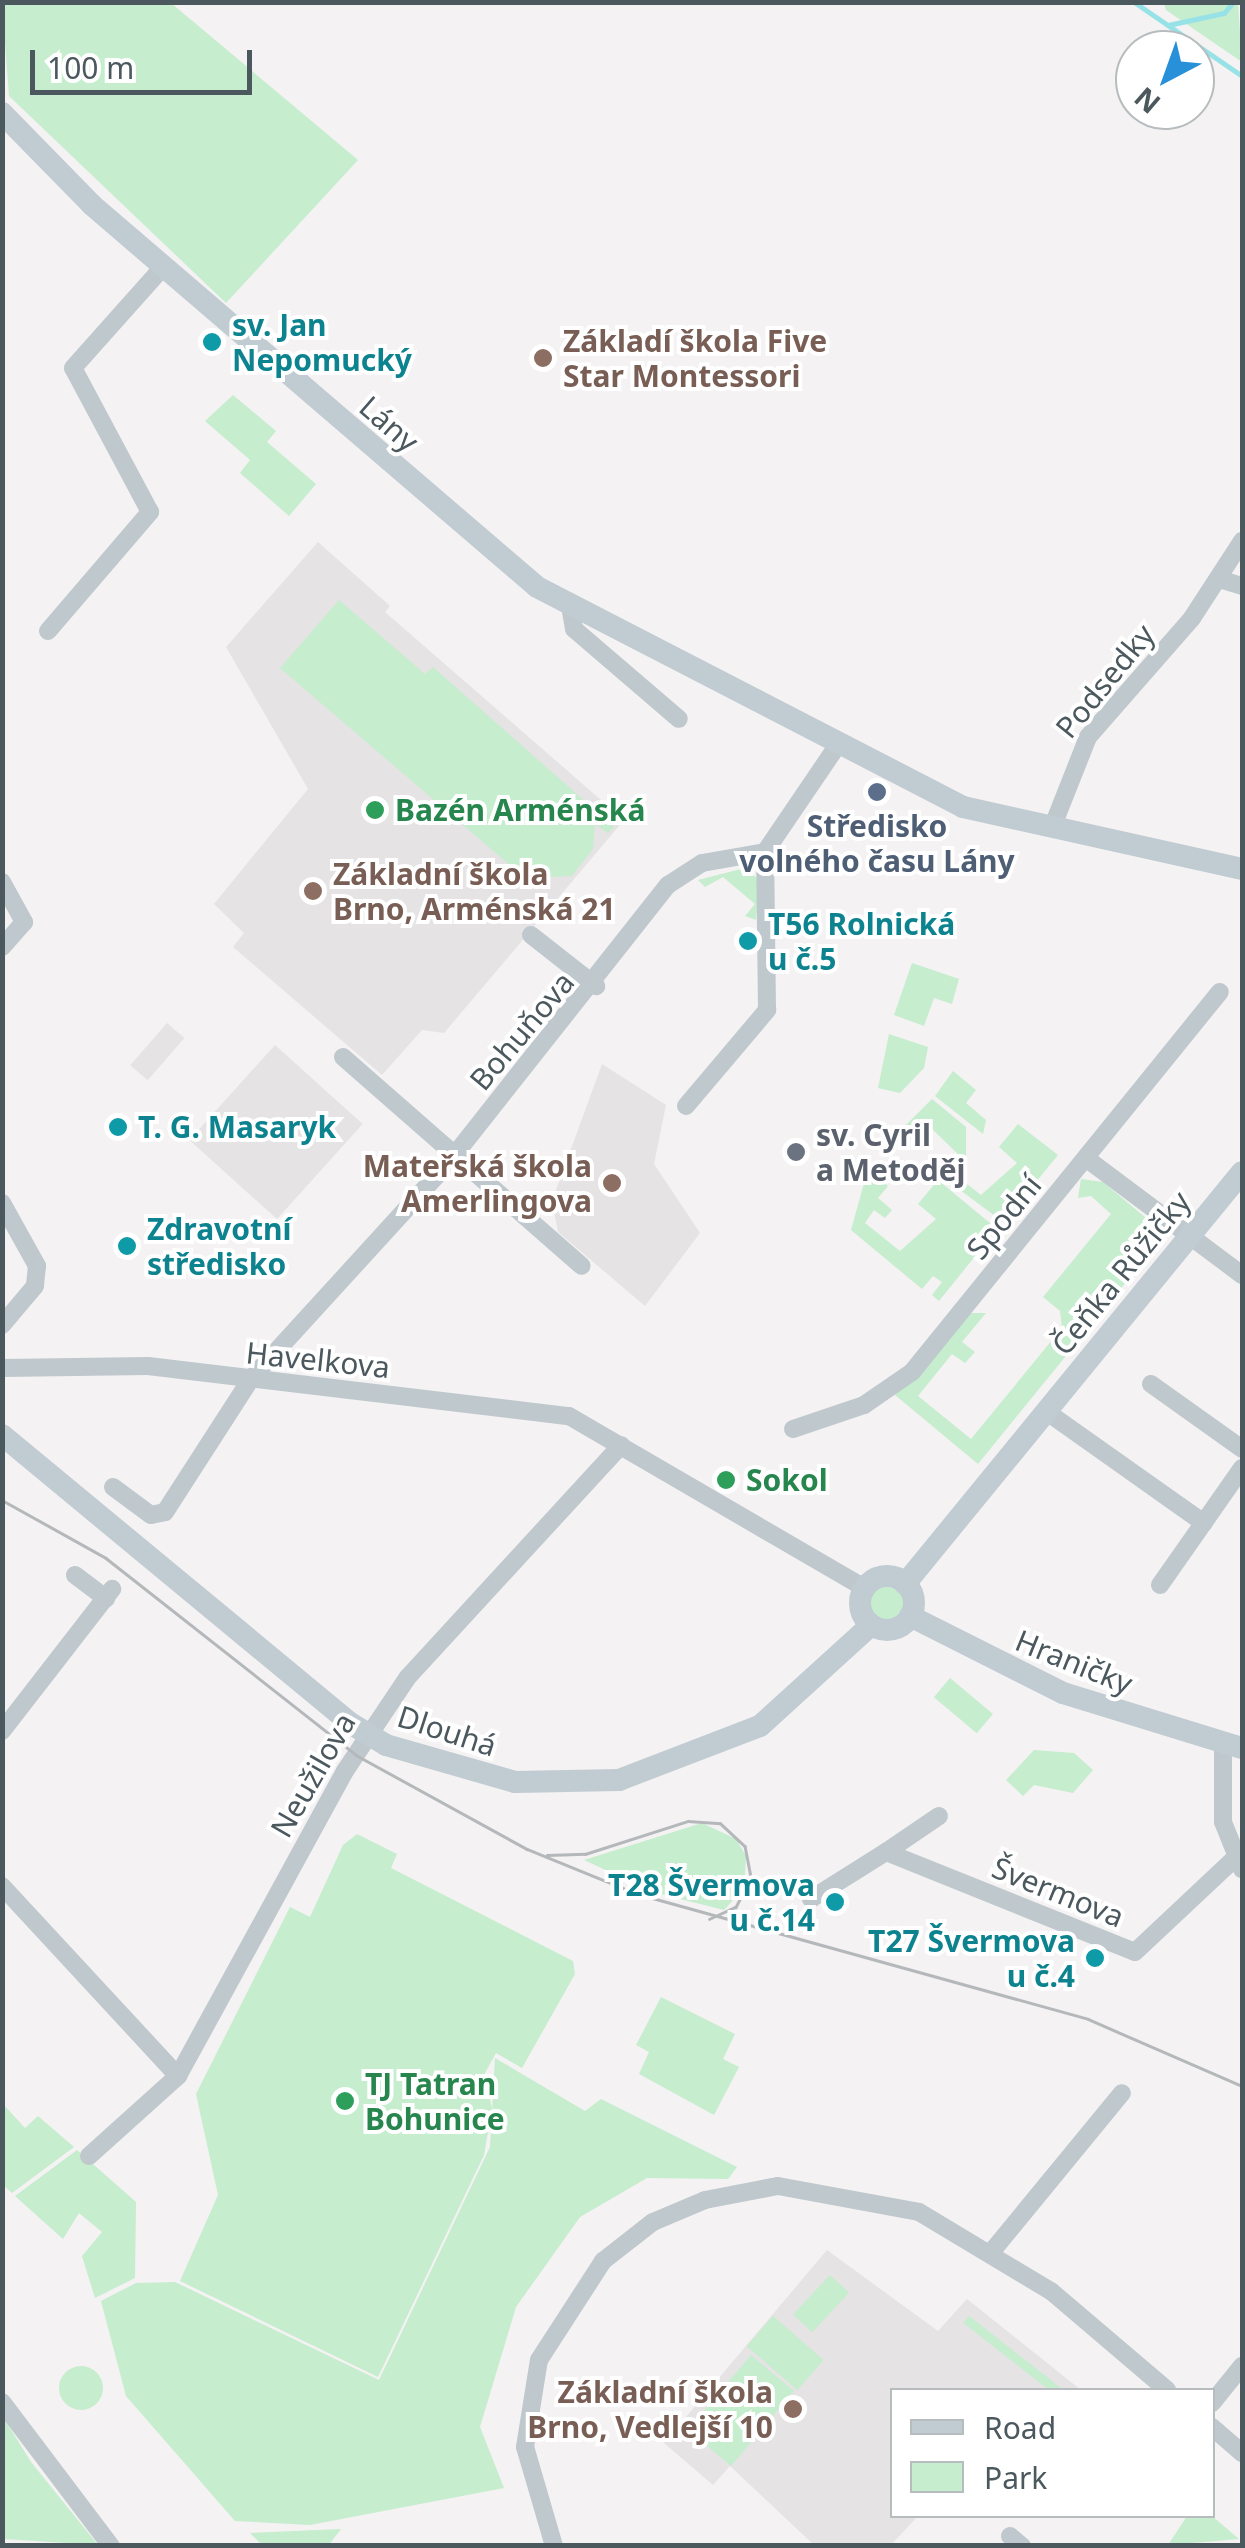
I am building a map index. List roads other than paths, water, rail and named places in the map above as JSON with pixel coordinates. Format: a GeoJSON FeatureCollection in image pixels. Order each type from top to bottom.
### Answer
{"type":"FeatureCollection","features":[{"type":"Feature","properties":{"kind":"street","name":"Lány"},"geometry":{"type":"LineString","coordinates":[[2,113],[163,266],[508,566],[570,606],[963,807],[1242,868]]}},
{"type":"Feature","properties":{"kind":"street"},"geometry":{"type":"LineString","coordinates":[[48,631],[150,512],[73,368],[163,266]]}},
{"type":"Feature","properties":{"kind":"street","name":"Podsedky"},"geometry":{"type":"LineString","coordinates":[[1052,828],[1088,737],[1218,579],[1242,541]]}},
{"type":"Feature","properties":{"kind":"street"},"geometry":{"type":"LineString","coordinates":[[1218,579],[1242,586]]}},
{"type":"Feature","properties":{"kind":"street","name":"Lány"},"geometry":{"type":"LineString","coordinates":[[570,606],[574,630],[679,720]]}},
{"type":"Feature","properties":{"kind":"street"},"geometry":{"type":"LineString","coordinates":[[686,1106],[767,1010],[765,852],[839,743]]}},
{"type":"Feature","properties":{"kind":"street","name":"Bohuňova"},"geometry":{"type":"LineString","coordinates":[[113,1487],[161,1515],[202,1466],[250,1380],[455,1155],[596,986],[682,871],[765,852]]}},
{"type":"Feature","properties":{"kind":"street"},"geometry":{"type":"LineString","coordinates":[[2,882],[24,922],[2,947]]}},
{"type":"Feature","properties":{"kind":"street"},"geometry":{"type":"LineString","coordinates":[[531,934],[596,986]]}},
{"type":"Feature","properties":{"kind":"street","name":"Spodní"},"geometry":{"type":"LineString","coordinates":[[793,1428],[864,1404],[912,1372],[1220,992]]}},
{"type":"Feature","properties":{"kind":"street"},"geometry":{"type":"LineString","coordinates":[[343,1057],[582,1266]]}},
{"type":"Feature","properties":{"kind":"street"},"geometry":{"type":"LineString","coordinates":[[1087,1159],[1188,1239],[1242,1276]]}},
{"type":"Feature","properties":{"kind":"street","name":"Čeňka Růžičky"},"geometry":{"type":"LineString","coordinates":[[905,1584],[1242,1172]]}},
{"type":"Feature","properties":{"kind":"street"},"geometry":{"type":"LineString","coordinates":[[2,1203],[36,1266],[35,1286],[2,1325]]}},
{"type":"Feature","properties":{"kind":"street","name":"Havelkova"},"geometry":{"type":"LineString","coordinates":[[2,1368],[132,1365],[569,1416],[621,1445]]}},
{"type":"Feature","properties":{"kind":"street"},"geometry":{"type":"LineString","coordinates":[[1151,1384],[1242,1449]]}},
{"type":"Feature","properties":{"kind":"street"},"geometry":{"type":"LineString","coordinates":[[1047,1412],[1204,1523]]}},
{"type":"Feature","properties":{"kind":"street","name":"Dlouhá"},"geometry":{"type":"LineString","coordinates":[[2,1435],[350,1723],[386,1745],[514,1782],[619,1780],[760,1726],[870,1625]]}},
{"type":"Feature","properties":{"kind":"street"},"geometry":{"type":"LineString","coordinates":[[621,1445],[864,1588]]}},
{"type":"Feature","properties":{"kind":"street","name":"Neužilova"},"geometry":{"type":"LineString","coordinates":[[89,2156],[178,2076],[380,1714],[621,1445]]}},
{"type":"Feature","properties":{"kind":"street"},"geometry":{"type":"LineString","coordinates":[[1160,1585],[1242,1468]]}},
{"type":"Feature","properties":{"kind":"street"},"geometry":{"type":"LineString","coordinates":[[2,1731],[109,1593],[76,1575]]}},
{"type":"Feature","properties":{"kind":"street"},"geometry":{"type":"LineString","coordinates":[[884,1577],[905,1584],[910,1616],[892,1630],[870,1625],[860,1608],[864,1588],[884,1577]]}},
{"type":"Feature","properties":{"kind":"street","name":"Hraničky"},"geometry":{"type":"LineString","coordinates":[[910,1616],[1063,1693],[1233,1746]]}},
{"type":"Feature","properties":{"kind":"street","name":"Švermova"},"geometry":{"type":"LineString","coordinates":[[886,1852],[1135,1952],[1239,1863],[1223,1822],[1233,1746]]}},
{"type":"Feature","properties":{"kind":"street"},"geometry":{"type":"LineString","coordinates":[[811,1899],[939,1816]]}},
{"type":"Feature","properties":{"kind":"street"},"geometry":{"type":"LineString","coordinates":[[2,1886],[178,2076]]}},
{"type":"Feature","properties":{"kind":"street"},"geometry":{"type":"LineString","coordinates":[[993,2250],[1122,2093]]}},
{"type":"Feature","properties":{"kind":"street"},"geometry":{"type":"LineString","coordinates":[[554,2546],[530,2479],[527,2397],[566,2306],[652,2222],[778,2186],[914,2211],[993,2250],[1165,2388]]}},
{"type":"Feature","properties":{"kind":"street"},"geometry":{"type":"LineString","coordinates":[[1215,2399],[1242,2366]]}},
{"type":"Feature","properties":{"kind":"street"},"geometry":{"type":"LineString","coordinates":[[2,2402],[110,2546]]}},
{"type":"Feature","properties":{"kind":"street"},"geometry":{"type":"LineString","coordinates":[[1215,2430],[1242,2453]]}},
{"type":"Feature","properties":{"kind":"waterway"},"geometry":{"type":"LineString","coordinates":[[1134,2],[1242,76]]}},
{"type":"Feature","properties":{"kind":"waterway"},"geometry":{"type":"LineString","coordinates":[[1168,25],[1224,13],[1233,2]]}},
{"type":"Feature","properties":{"kind":"tram line"},"geometry":{"type":"LineString","coordinates":[[2,1500],[106,1558],[356,1755],[527,1849],[638,1894],[1088,2019],[1242,2086]]}},
{"type":"Feature","properties":{"kind":"tram line"},"geometry":{"type":"LineString","coordinates":[[547,1855],[585,1854],[688,1821],[720,1823],[745,1846],[751,1878],[736,1907],[710,1919]]}},
{"type":"Feature","properties":{"kind":"place","name":"sv. Jan Nepomucký"},"geometry":{"type":"Point","coordinates":[212,342]}},
{"type":"Feature","properties":{"kind":"place","name":"Základí škola Five Star Montessori"},"geometry":{"type":"Point","coordinates":[543,358]}},
{"type":"Feature","properties":{"kind":"place","name":"Středisko volného času Lány"},"geometry":{"type":"Point","coordinates":[877,792]}},
{"type":"Feature","properties":{"kind":"place","name":"Bazén Arménská"},"geometry":{"type":"Point","coordinates":[375,810]}},
{"type":"Feature","properties":{"kind":"place","name":"Základní škola Brno, Arménská 21"},"geometry":{"type":"Point","coordinates":[313,891]}},
{"type":"Feature","properties":{"kind":"place","name":"T56 Rolnická u č.5"},"geometry":{"type":"Point","coordinates":[748,941]}},
{"type":"Feature","properties":{"kind":"place","name":"T. G. Masaryk"},"geometry":{"type":"Point","coordinates":[118,1127]}},
{"type":"Feature","properties":{"kind":"place","name":"sv. Cyril a Metoděj"},"geometry":{"type":"Point","coordinates":[796,1152]}},
{"type":"Feature","properties":{"kind":"place","name":"Mateřská škola Amerlingova"},"geometry":{"type":"Point","coordinates":[612,1183]}},
{"type":"Feature","properties":{"kind":"place","name":"Zdravotní středisko"},"geometry":{"type":"Point","coordinates":[127,1246]}},
{"type":"Feature","properties":{"kind":"place","name":"Sokol"},"geometry":{"type":"Point","coordinates":[726,1480]}},
{"type":"Feature","properties":{"kind":"place","name":"T28 Švermova u č.14"},"geometry":{"type":"Point","coordinates":[835,1902]}},
{"type":"Feature","properties":{"kind":"place","name":"T27 Švermova u č.4"},"geometry":{"type":"Point","coordinates":[1095,1958]}},
{"type":"Feature","properties":{"kind":"place","name":"TJ Tatran Bohunice"},"geometry":{"type":"Point","coordinates":[345,2101]}},
{"type":"Feature","properties":{"kind":"place","name":"Základní škola Brno, Vedlejší 10"},"geometry":{"type":"Point","coordinates":[793,2409]}}]}
